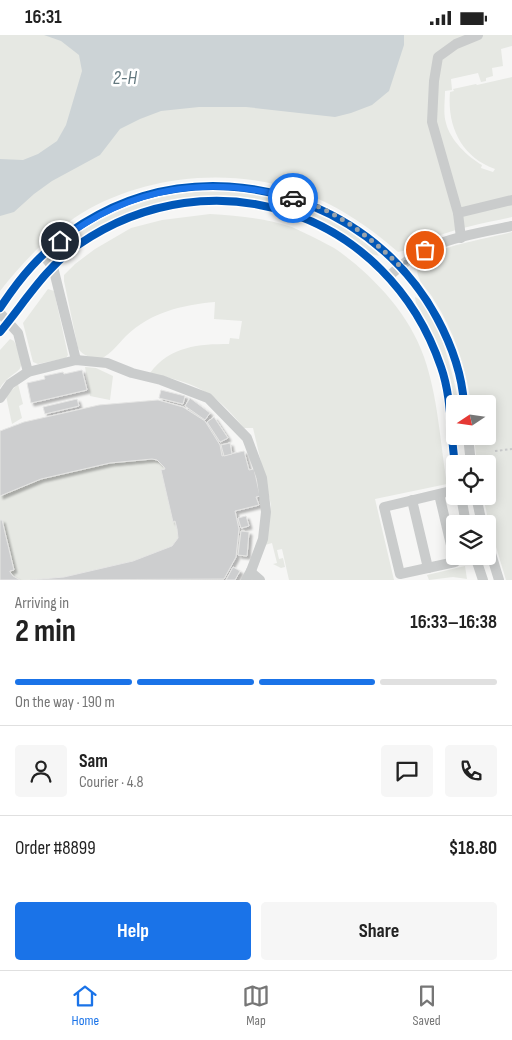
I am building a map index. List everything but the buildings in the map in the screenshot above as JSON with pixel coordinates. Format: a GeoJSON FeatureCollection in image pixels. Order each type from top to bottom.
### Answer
{"type":"FeatureCollection","features":[{"type":"Feature","properties":{"kind":"street"},"geometry":{"type":"LineString","coordinates":[[461,238],[458,213],[432,122],[434,81],[438,57],[456,44],[478,35]]}},
{"type":"Feature","properties":{"kind":"street"},"geometry":{"type":"LineString","coordinates":[[0,308],[32,265],[71,232],[93,218],[142,197],[166,190],[221,186],[246,187],[269,191],[317,207],[359,231],[381,247],[400,266],[420,289],[445,334],[456,363],[462,395]]}},
{"type":"Feature","properties":{"kind":"street"},"geometry":{"type":"LineString","coordinates":[[458,213],[512,200]]}},
{"type":"Feature","properties":{"kind":"street"},"geometry":{"type":"LineString","coordinates":[[0,332],[38,282],[53,267],[77,246],[133,215],[166,205],[229,201],[259,205],[291,213],[320,225],[343,238],[368,256],[405,296],[421,321],[442,368],[448,393],[454,455]]}},
{"type":"Feature","properties":{"kind":"street"},"geometry":{"type":"LineString","coordinates":[[388,277],[400,266],[425,250],[461,238],[512,226]]}},
{"type":"Feature","properties":{"kind":"street"},"geometry":{"type":"LineString","coordinates":[[43,255],[53,267],[76,361]]}},
{"type":"Feature","properties":{"kind":"street"},"geometry":{"type":"LineString","coordinates":[[0,313],[18,333],[28,372]]}},
{"type":"Feature","properties":{"kind":"street"},"geometry":{"type":"LineString","coordinates":[[0,398],[10,384],[28,372],[76,361],[107,363],[132,373],[161,380],[208,398],[247,438],[262,478],[266,512],[263,539],[248,575],[253,574],[260,580]]}},
{"type":"Feature","properties":{"kind":"street"},"geometry":{"type":"LineString","coordinates":[[439,494],[455,562],[400,574],[384,507],[446,492]]}},
{"type":"Feature","properties":{"kind":"street"},"geometry":{"type":"LineString","coordinates":[[412,500],[428,568]]}},
{"type":"Feature","properties":{"kind":"street"},"geometry":{"type":"LineString","coordinates":[[478,565],[482,579],[498,577],[494,565]]}},
{"type":"Feature","properties":{"kind":"path"},"geometry":{"type":"LineString","coordinates":[[495,451],[512,449]]}},
{"type":"Feature","properties":{"kind":"shaded area"},"geometry":{"type":"Polygon","coordinates":[[[0,35],[512,35],[512,46],[501,49],[503,66],[492,68],[493,76],[481,82],[478,73],[451,79],[452,90],[445,91],[444,111],[448,129],[455,142],[482,165],[481,168],[493,172],[495,169],[473,157],[459,139],[451,117],[450,92],[454,91],[453,89],[512,77],[512,217],[450,232],[398,252],[349,215],[323,201],[295,190],[269,183],[214,177],[158,183],[106,200],[70,221],[18,269],[0,291],[0,35]]]}},
{"type":"Feature","properties":{"kind":"shaded area"},"geometry":{"type":"Polygon","coordinates":[[[217,190],[260,194],[303,207],[341,225],[376,251],[379,256],[372,254],[336,228],[297,210],[257,199],[217,196],[176,199],[136,210],[97,227],[60,252],[57,250],[79,233],[134,205],[172,195],[217,190]]]}},
{"type":"Feature","properties":{"kind":"shaded area"},"geometry":{"type":"Polygon","coordinates":[[[210,214],[272,221],[295,228],[334,248],[353,262],[378,285],[400,312],[418,341],[429,372],[438,419],[446,484],[375,499],[394,580],[289,580],[282,549],[277,550],[279,559],[283,558],[285,567],[281,568],[273,564],[277,563],[272,543],[265,545],[271,505],[253,428],[244,428],[223,405],[203,390],[180,381],[150,373],[167,357],[186,348],[229,344],[230,338],[239,339],[242,321],[214,319],[215,302],[191,305],[156,315],[146,321],[101,359],[85,355],[78,348],[64,275],[95,249],[131,228],[162,220],[210,214]]]}},
{"type":"Feature","properties":{"kind":"shaded area"},"geometry":{"type":"Polygon","coordinates":[[[512,232],[512,580],[506,580],[496,547],[496,515],[487,515],[485,505],[496,505],[496,455],[476,455],[475,445],[496,445],[496,395],[469,395],[462,363],[448,324],[420,281],[417,271],[421,260],[427,256],[464,243],[512,232]]]}},
{"type":"Feature","properties":{"kind":"shaded area"},"geometry":{"type":"Polygon","coordinates":[[[48,289],[54,291],[68,355],[66,358],[38,364],[33,362],[23,323],[48,289]]]}},
{"type":"Feature","properties":{"kind":"shaded area"},"geometry":{"type":"Polygon","coordinates":[[[415,297],[423,303],[431,314],[438,329],[457,395],[451,395],[444,361],[416,303],[415,297]]]}},
{"type":"Feature","properties":{"kind":"shaded area"},"geometry":{"type":"Polygon","coordinates":[[[10,339],[14,341],[19,353],[21,366],[0,388],[0,350],[10,339]]]}},
{"type":"Feature","properties":{"kind":"shaded area"},"geometry":{"type":"Polygon","coordinates":[[[85,367],[96,368],[113,376],[110,400],[90,396],[85,367]]]}},
{"type":"Feature","properties":{"kind":"shaded area"},"geometry":{"type":"Polygon","coordinates":[[[18,384],[23,404],[19,406],[22,418],[12,424],[6,396],[18,384]]]}},
{"type":"Feature","properties":{"kind":"shaded area"},"geometry":{"type":"Polygon","coordinates":[[[158,400],[191,412],[207,425],[213,433],[222,456],[244,451],[249,469],[254,469],[256,497],[259,505],[235,511],[238,530],[237,546],[224,579],[0,580],[0,431],[24,422],[99,405],[158,400]]]}},
{"type":"Feature","properties":{"kind":"shaded area"},"geometry":{"type":"Polygon","coordinates":[[[465,566],[467,579],[453,577],[429,580],[427,575],[465,566]]]}},
{"type":"Feature","properties":{"kind":"water","name":"2-H"},"geometry":{"type":"Polygon","coordinates":[[[44,35],[404,35],[404,45],[389,91],[372,105],[335,117],[246,107],[199,107],[161,111],[120,129],[100,155],[52,181],[14,212],[0,216],[0,159],[23,160],[38,154],[57,141],[66,125],[82,71],[79,55],[61,41],[44,35]]]}},
{"type":"Feature","properties":{"kind":"cycle path"},"geometry":{"type":"LineString","coordinates":[[0,308],[23,276],[43,254],[83,223],[112,207],[143,196],[186,188],[229,187],[271,193],[311,206],[349,225],[383,250],[413,282],[437,318],[455,359],[463,395]]}},
{"type":"Feature","properties":{"kind":"cycle path"},"geometry":{"type":"LineString","coordinates":[[0,332],[45,275],[66,254],[78,245],[130,217],[184,203],[238,202],[290,213],[338,236],[381,269],[416,313],[445,379],[454,455]]}},
{"type":"Feature","properties":{"kind":"way so far"},"geometry":{"type":"LineString","coordinates":[[293,198],[337,217],[381,247],[400,266],[425,250]]}},
{"type":"Feature","properties":{"kind":"route"},"geometry":{"type":"LineString","coordinates":[[60,241],[93,218],[117,206],[166,190],[192,187],[246,187],[293,198]]}}]}
